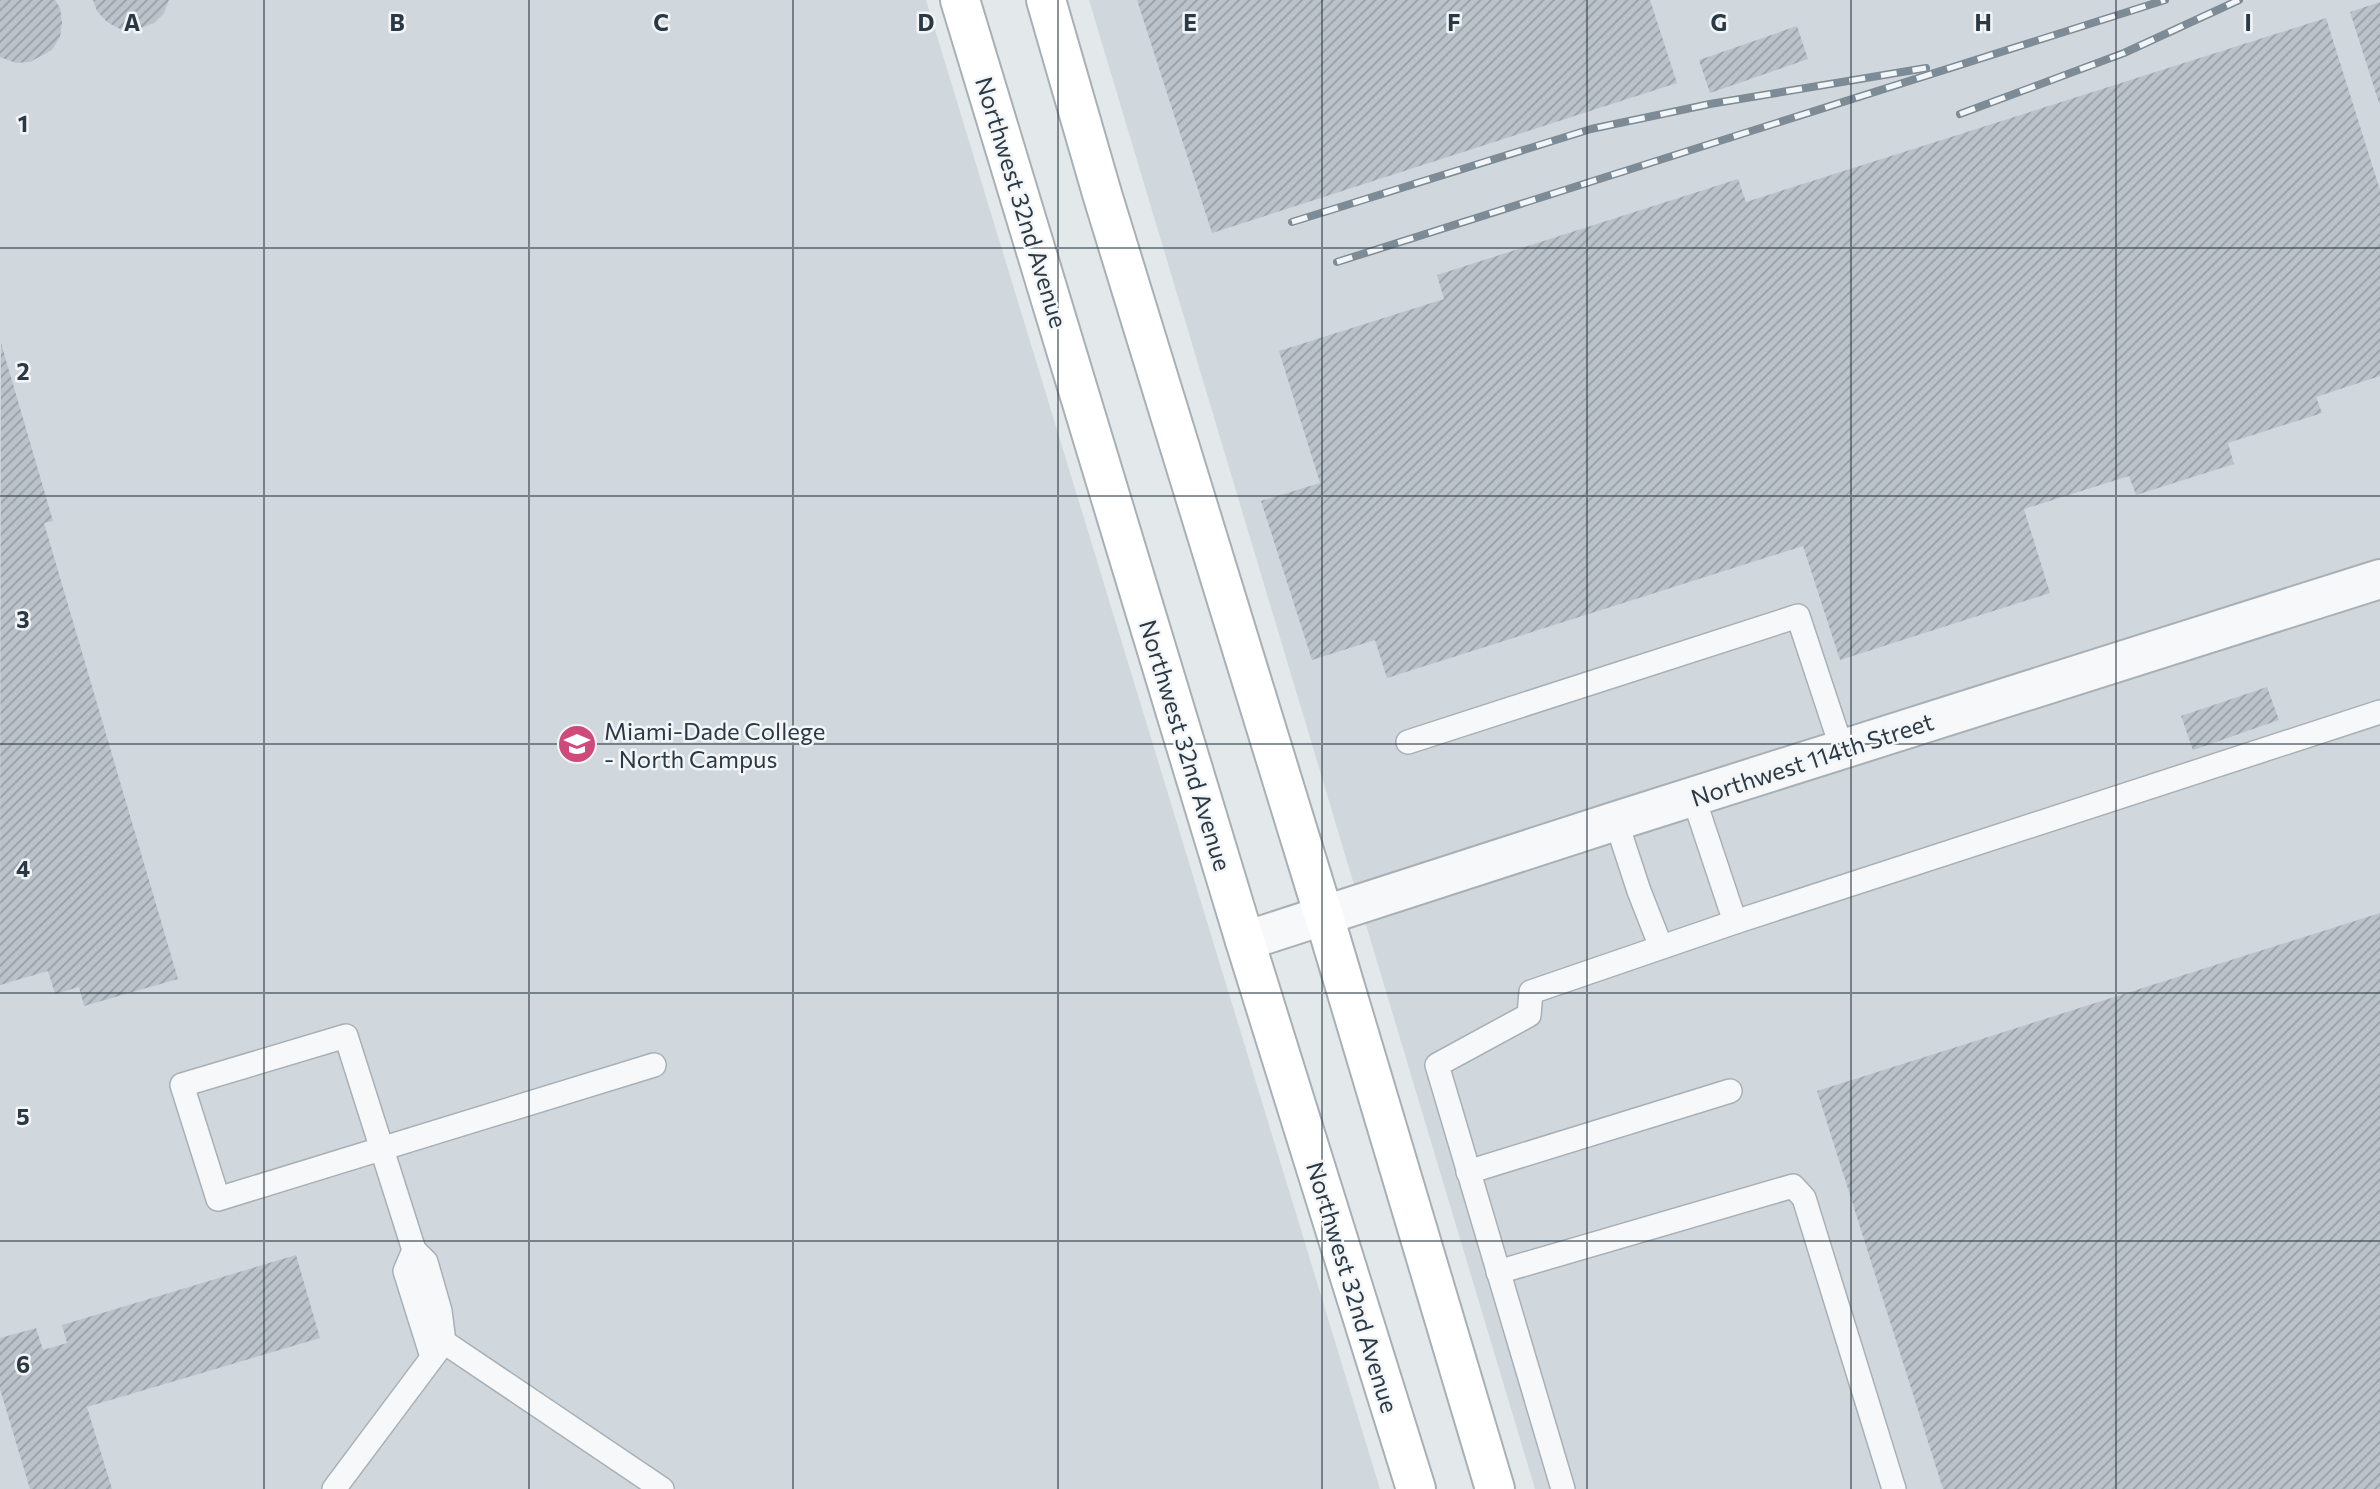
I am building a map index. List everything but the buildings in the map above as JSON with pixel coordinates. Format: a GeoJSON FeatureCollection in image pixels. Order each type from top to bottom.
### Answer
{"type":"FeatureCollection","features":[{"type":"Feature","properties":{"kind":"main road","name":"Northwest 32nd Avenue"},"geometry":{"type":"LineString","coordinates":[[960,0],[1245,941],[1416,1489]]}},
{"type":"Feature","properties":{"kind":"main road"},"geometry":{"type":"LineString","coordinates":[[1046,0],[1111,223],[1324,916],[1495,1489]]}},
{"type":"Feature","properties":{"kind":"street","name":"Northwest 114th Street"},"geometry":{"type":"LineString","coordinates":[[1245,941],[2380,579]]}},
{"type":"Feature","properties":{"kind":"lane"},"geometry":{"type":"LineString","coordinates":[[1409,742],[1798,616],[1842,749]]}},
{"type":"Feature","properties":{"kind":"lane"},"geometry":{"type":"LineString","coordinates":[[1563,1489],[1437,1065],[1529,1015],[1531,992],[1735,922],[2380,712]]}},
{"type":"Feature","properties":{"kind":"lane"},"geometry":{"type":"LineString","coordinates":[[1693,796],[1735,922]]}},
{"type":"Feature","properties":{"kind":"lane"},"geometry":{"type":"LineString","coordinates":[[1616,821],[1661,947]]}},
{"type":"Feature","properties":{"kind":"lane"},"geometry":{"type":"LineString","coordinates":[[334,1489],[438,1349],[440,1311],[426,1262],[414,1250],[381,1148],[346,1036],[183,1085],[218,1199],[381,1148],[654,1065]]}},
{"type":"Feature","properties":{"kind":"lane"},"geometry":{"type":"LineString","coordinates":[[1468,1172],[1730,1091]]}},
{"type":"Feature","properties":{"kind":"lane"},"geometry":{"type":"LineString","coordinates":[[1498,1272],[1793,1186],[1804,1198],[1894,1489]]}},
{"type":"Feature","properties":{"kind":"lane"},"geometry":{"type":"LineString","coordinates":[[438,1349],[662,1489]]}},
{"type":"Feature","properties":{"kind":"shaded area","name":"Miami-Dade College - North Campus"},"geometry":{"type":"Polygon","coordinates":[[[0,0],[926,0],[1380,1489],[0,1489],[0,0]]]}},
{"type":"Feature","properties":{"kind":"shaded area"},"geometry":{"type":"Polygon","coordinates":[[[1089,0],[2380,0],[2380,1489],[1535,1489],[1089,0]]]}},
{"type":"Feature","properties":{"kind":"railway"},"geometry":{"type":"LineString","coordinates":[[1337,262],[2165,0]]}},
{"type":"Feature","properties":{"kind":"railway"},"geometry":{"type":"LineString","coordinates":[[1960,114],[2124,53],[2239,0]]}},
{"type":"Feature","properties":{"kind":"railway"},"geometry":{"type":"LineString","coordinates":[[1292,222],[1591,129],[1710,104],[1926,68]]}},
{"type":"Feature","properties":{"kind":"place","name":"Miami-Dade College - North Campus"},"geometry":{"type":"Point","coordinates":[577,744]}}]}
